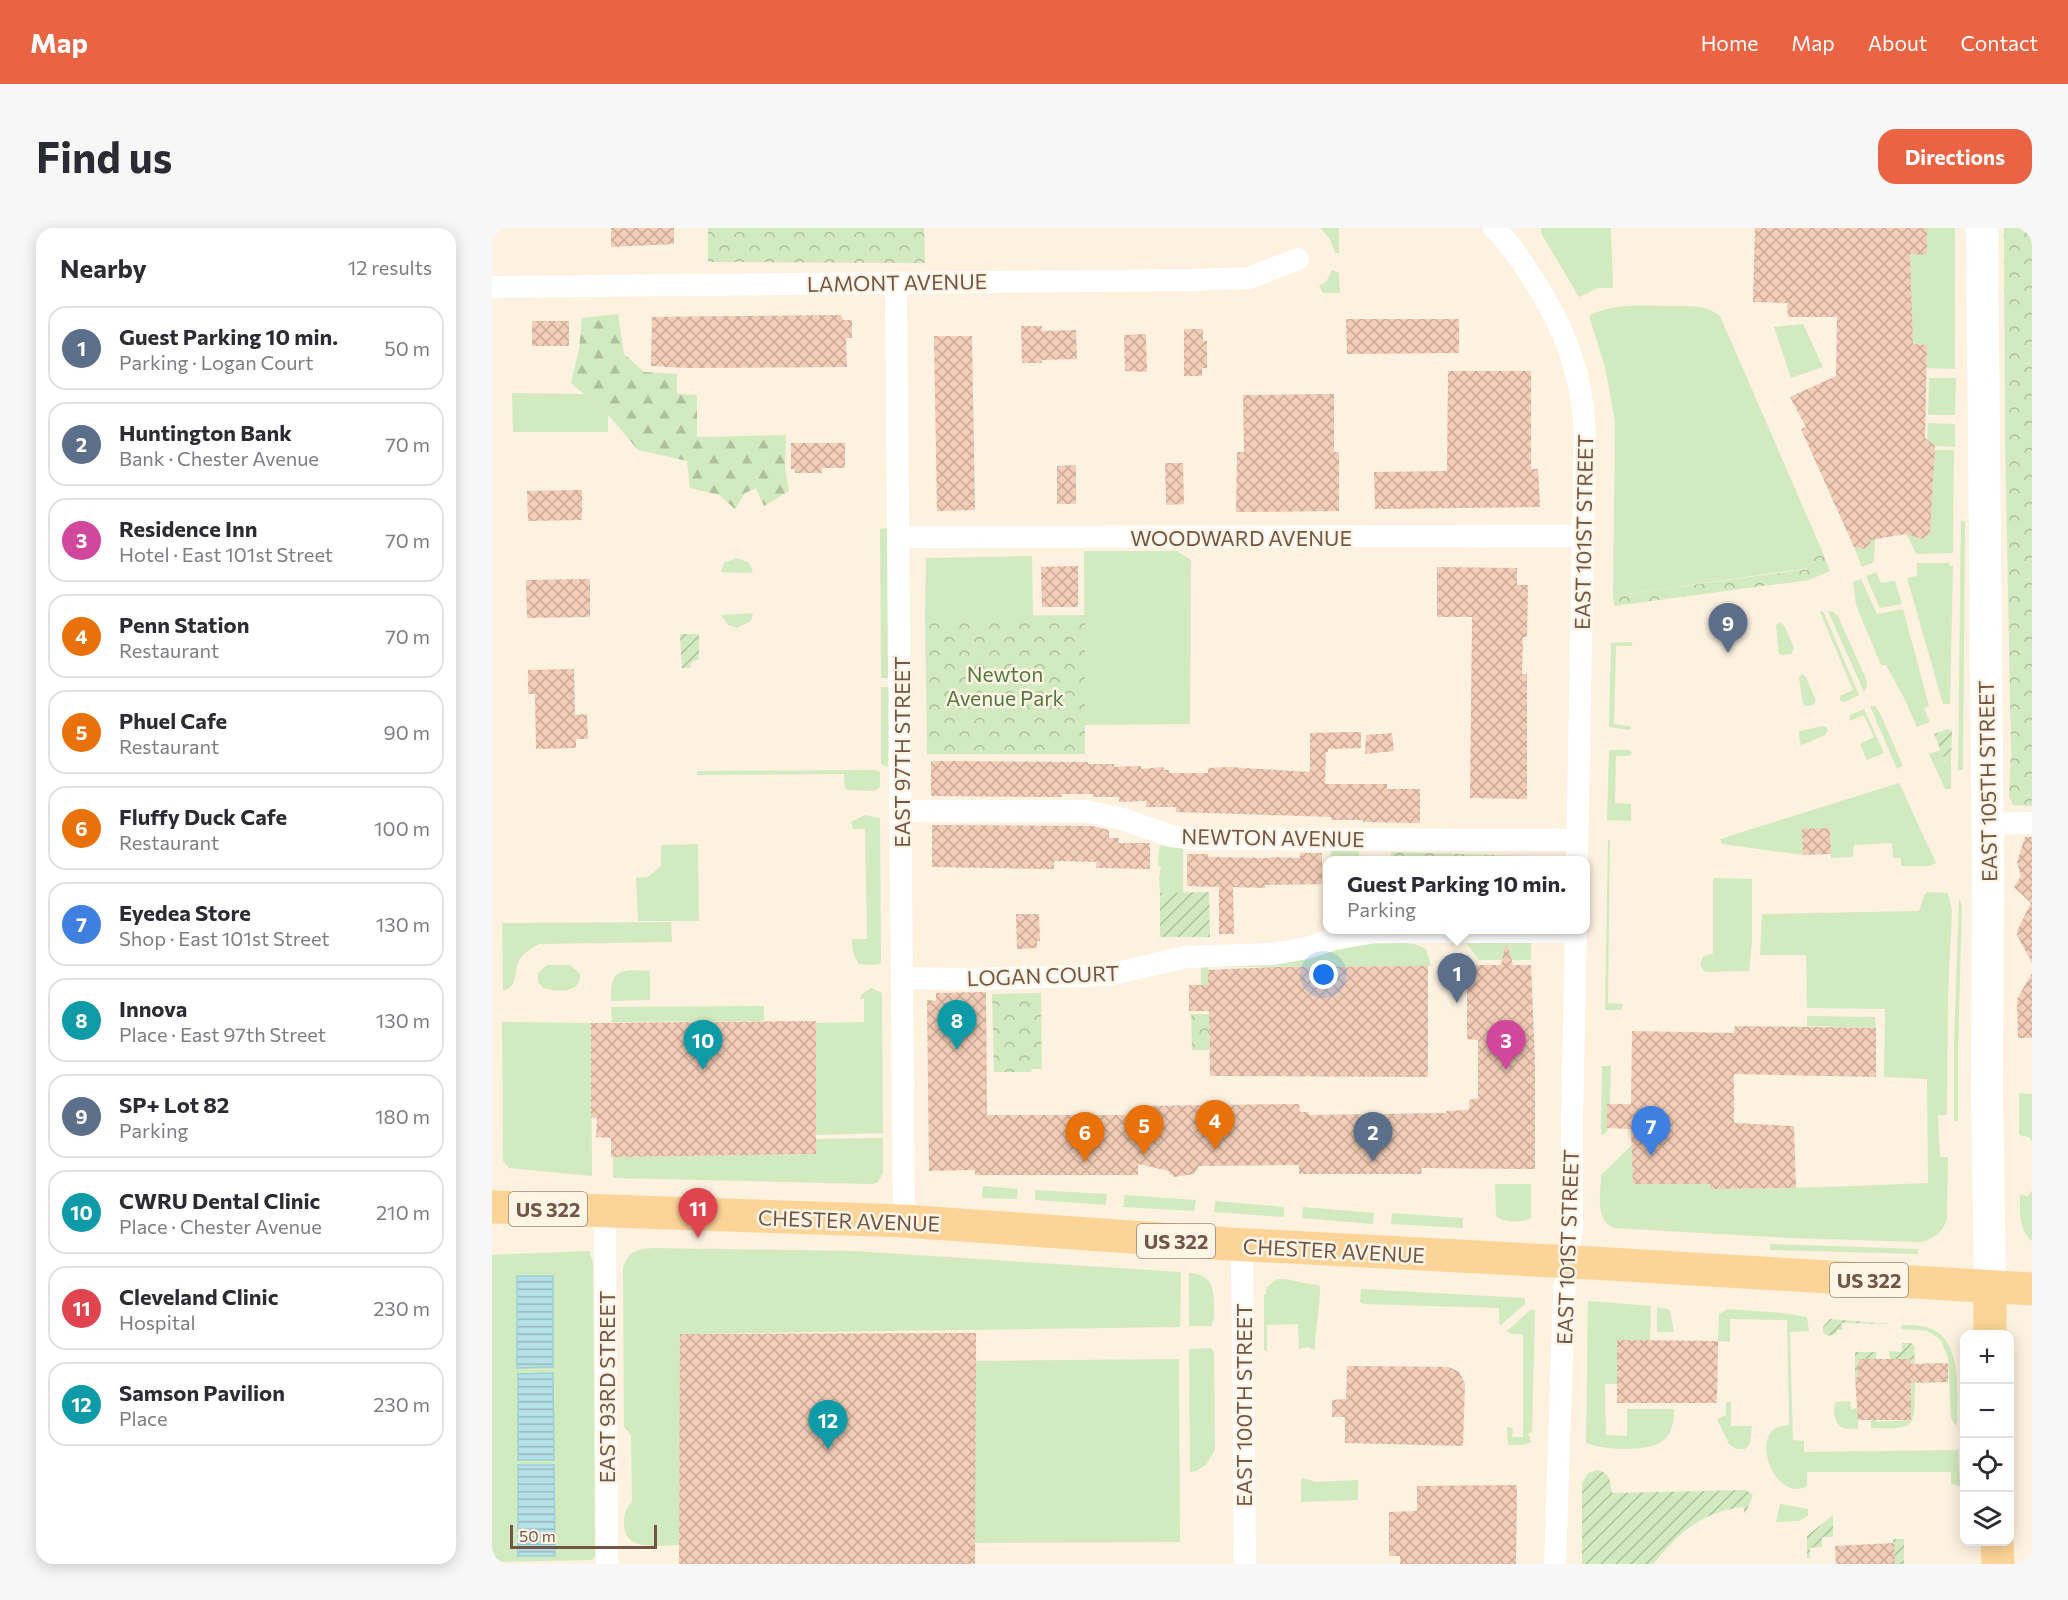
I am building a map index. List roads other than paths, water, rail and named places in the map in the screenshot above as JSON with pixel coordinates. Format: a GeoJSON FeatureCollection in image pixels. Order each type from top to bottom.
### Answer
{"type":"FeatureCollection","features":[{"type":"Feature","properties":{"kind":"main road","name":"EAST 105TH STREET"},"geometry":{"type":"LineString","coordinates":[[1983,228],[1990,1330]]}},
{"type":"Feature","properties":{"kind":"main road","name":"CHESTER AVENUE"},"geometry":{"type":"LineString","coordinates":[[492,1207],[904,1221],[1242,1245],[2032,1289]]}},
{"type":"Feature","properties":{"kind":"main road"},"geometry":{"type":"LineString","coordinates":[[1997,1546],[1998,1564]]}},
{"type":"Feature","properties":{"kind":"street","name":"EAST 101ST STREET"},"geometry":{"type":"LineString","coordinates":[[1494,228],[1510,246],[1551,306],[1564,335],[1584,405],[1586,432],[1577,850]]}},
{"type":"Feature","properties":{"kind":"street","name":"LAMONT AVENUE"},"geometry":{"type":"LineString","coordinates":[[492,287],[1248,278],[1298,259]]}},
{"type":"Feature","properties":{"kind":"street","name":"EAST 97TH STREET"},"geometry":{"type":"LineString","coordinates":[[896,283],[904,1221]]}},
{"type":"Feature","properties":{"kind":"street","name":"WOODWARD AVENUE"},"geometry":{"type":"LineString","coordinates":[[899,537],[1583,536]]}},
{"type":"Feature","properties":{"kind":"street","name":"NEWTON AVENUE"},"geometry":{"type":"LineString","coordinates":[[901,811],[1085,811],[1122,819],[1171,836],[1199,839],[1577,850]]}},
{"type":"Feature","properties":{"kind":"street"},"geometry":{"type":"LineString","coordinates":[[1988,824],[2032,823]]}},
{"type":"Feature","properties":{"kind":"street","name":"LOGAN COURT"},"geometry":{"type":"LineString","coordinates":[[902,978],[968,979],[1109,975],[1185,957],[1273,954],[1364,934]]}},
{"type":"Feature","properties":{"kind":"street","name":"EAST 101ST STREET"},"geometry":{"type":"LineString","coordinates":[[1555,1564],[1567,1263],[1572,1228],[1576,934]]}},
{"type":"Feature","properties":{"kind":"street","name":"EAST 93RD STREET"},"geometry":{"type":"LineString","coordinates":[[605,1211],[607,1564]]}},
{"type":"Feature","properties":{"kind":"street","name":"EAST 100TH STREET"},"geometry":{"type":"LineString","coordinates":[[1242,1245],[1245,1564]]}},
{"type":"Feature","properties":{"kind":"water"},"geometry":{"type":"Polygon","coordinates":[[[517,1276],[553,1276],[553,1367],[517,1368],[517,1276]]]}},
{"type":"Feature","properties":{"kind":"water"},"geometry":{"type":"Polygon","coordinates":[[[553,1373],[554,1460],[518,1460],[518,1374],[553,1373]]]}},
{"type":"Feature","properties":{"kind":"water"},"geometry":{"type":"Polygon","coordinates":[[[518,1465],[554,1465],[555,1556],[518,1556],[518,1465]]]}},
{"type":"Feature","properties":{"kind":"place","name":"SP+ Lot 82"},"geometry":{"type":"Point","coordinates":[1728,653]}},
{"type":"Feature","properties":{"kind":"place","name":"Guest Parking 10 min."},"geometry":{"type":"Point","coordinates":[1457,1003]}},
{"type":"Feature","properties":{"kind":"place","name":"Innova"},"geometry":{"type":"Point","coordinates":[957,1050]}},
{"type":"Feature","properties":{"kind":"place","name":"CWRU Dental Clinic"},"geometry":{"type":"Point","coordinates":[703,1070]}},
{"type":"Feature","properties":{"kind":"place","name":"Residence Inn"},"geometry":{"type":"Point","coordinates":[1506,1070]}},
{"type":"Feature","properties":{"kind":"place","name":"Penn Station"},"geometry":{"type":"Point","coordinates":[1215,1150]}},
{"type":"Feature","properties":{"kind":"place","name":"Phuel Cafe"},"geometry":{"type":"Point","coordinates":[1144,1155]}},
{"type":"Feature","properties":{"kind":"place","name":"Eyedea Store"},"geometry":{"type":"Point","coordinates":[1651,1156]}},
{"type":"Feature","properties":{"kind":"place","name":"Fluffy Duck Cafe"},"geometry":{"type":"Point","coordinates":[1085,1162]}},
{"type":"Feature","properties":{"kind":"place","name":"Huntington Bank"},"geometry":{"type":"Point","coordinates":[1373,1162]}},
{"type":"Feature","properties":{"kind":"place","name":"Cleveland Clinic"},"geometry":{"type":"Point","coordinates":[698,1238]}},
{"type":"Feature","properties":{"kind":"place","name":"Samson Pavilion"},"geometry":{"type":"Point","coordinates":[828,1450]}},
{"type":"Feature","properties":{"kind":"park label","name":"Newton Avenue Park"},"geometry":{"type":"Point","coordinates":[1005,685]}}]}
